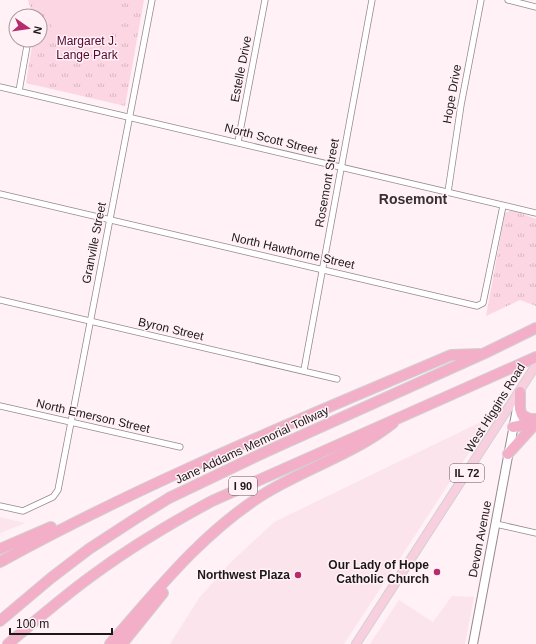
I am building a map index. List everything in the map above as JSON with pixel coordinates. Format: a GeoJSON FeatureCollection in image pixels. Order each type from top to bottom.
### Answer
{"type":"FeatureCollection","features":[{"type":"Feature","properties":{"kind":"highway","name":"Jane Addams Memorial Tollway"},"geometry":{"type":"LineString","coordinates":[[0,621],[51,578],[89,549],[169,498],[263,453],[485,353],[533,329]]}},
{"type":"Feature","properties":{"kind":"highway"},"geometry":{"type":"LineString","coordinates":[[0,562],[76,521],[186,468],[451,355],[485,353]]}},
{"type":"Feature","properties":{"kind":"highway","name":"I 90"},"geometry":{"type":"LineString","coordinates":[[8,644],[92,575],[173,522],[219,498],[404,414],[536,357]]}},
{"type":"Feature","properties":{"kind":"highway"},"geometry":{"type":"LineString","coordinates":[[520,392],[520,409],[522,415],[536,421]]}},
{"type":"Feature","properties":{"kind":"highway"},"geometry":{"type":"LineString","coordinates":[[110,644],[186,559],[212,534],[244,507],[284,483],[374,438],[404,414]]}},
{"type":"Feature","properties":{"kind":"highway"},"geometry":{"type":"LineString","coordinates":[[513,427],[530,424],[536,421]]}},
{"type":"Feature","properties":{"kind":"highway"},"geometry":{"type":"LineString","coordinates":[[508,454],[536,421]]}},
{"type":"Feature","properties":{"kind":"highway"},"geometry":{"type":"LineString","coordinates":[[0,549],[53,526],[76,521]]}},
{"type":"Feature","properties":{"kind":"highway"},"geometry":{"type":"LineString","coordinates":[[122,644],[171,584],[186,559]]}},
{"type":"Feature","properties":{"kind":"main road","name":"West Higgins Road"},"geometry":{"type":"LineString","coordinates":[[356,644],[536,365]]}},
{"type":"Feature","properties":{"kind":"main road","name":"Devon Avenue"},"geometry":{"type":"LineString","coordinates":[[473,644],[520,392]]}},
{"type":"Feature","properties":{"kind":"main road"},"geometry":{"type":"LineString","coordinates":[[498,426],[513,427]]}},
{"type":"Feature","properties":{"kind":"street","name":"Granville Street"},"geometry":{"type":"LineString","coordinates":[[0,506],[23,511],[53,497],[58,490],[152,0]]}},
{"type":"Feature","properties":{"kind":"street","name":"Estelle Drive"},"geometry":{"type":"LineString","coordinates":[[238,142],[265,0]]}},
{"type":"Feature","properties":{"kind":"street","name":"Rosemont Street"},"geometry":{"type":"LineString","coordinates":[[304,370],[372,0]]}},
{"type":"Feature","properties":{"kind":"street","name":"Hope Drive"},"geometry":{"type":"LineString","coordinates":[[448,192],[461,105],[482,0]]}},
{"type":"Feature","properties":{"kind":"street"},"geometry":{"type":"LineString","coordinates":[[508,0],[536,7]]}},
{"type":"Feature","properties":{"kind":"street"},"geometry":{"type":"LineString","coordinates":[[18,91],[26,48]]}},
{"type":"Feature","properties":{"kind":"street","name":"North Scott Street"},"geometry":{"type":"LineString","coordinates":[[0,87],[536,213]]}},
{"type":"Feature","properties":{"kind":"street","name":"North Hawthorne Street"},"geometry":{"type":"LineString","coordinates":[[0,194],[477,306],[483,303],[503,206]]}},
{"type":"Feature","properties":{"kind":"street","name":"Byron Street"},"geometry":{"type":"LineString","coordinates":[[0,300],[90,322],[304,370],[337,379]]}},
{"type":"Feature","properties":{"kind":"street","name":"North Emerson Street"},"geometry":{"type":"LineString","coordinates":[[0,406],[180,447]]}},
{"type":"Feature","properties":{"kind":"street"},"geometry":{"type":"LineString","coordinates":[[496,524],[536,533]]}},
{"type":"Feature","properties":{"kind":"shaded area"},"geometry":{"type":"Polygon","coordinates":[[[493,416],[344,644],[170,644],[199,598],[230,563],[274,522],[493,416]]]}},
{"type":"Feature","properties":{"kind":"shaded area"},"geometry":{"type":"Polygon","coordinates":[[[0,517],[25,523],[0,533],[0,517]]]}},
{"type":"Feature","properties":{"kind":"shaded area"},"geometry":{"type":"Polygon","coordinates":[[[452,596],[474,597],[465,644],[370,644],[399,600],[433,622],[452,596]]]}},
{"type":"Feature","properties":{"kind":"green space","name":"Margaret J. Lange Park"},"geometry":{"type":"Polygon","coordinates":[[[28,0],[144,0],[125,106],[26,83],[32,48],[48,48],[48,8],[30,8],[28,0]]]}},
{"type":"Feature","properties":{"kind":"green space"},"geometry":{"type":"Polygon","coordinates":[[[40,0],[121,0],[119,13],[113,27],[104,39],[94,48],[70,57],[48,20],[48,8],[41,8],[39,5],[40,0]]]}},
{"type":"Feature","properties":{"kind":"green space"},"geometry":{"type":"Polygon","coordinates":[[[512,210],[536,219],[536,306],[520,300],[486,316],[505,213],[512,210]]]}},
{"type":"Feature","properties":{"kind":"place","name":"Our Lady of Hope Catholic Church"},"geometry":{"type":"Point","coordinates":[437,572]}},
{"type":"Feature","properties":{"kind":"place","name":"Northwest Plaza"},"geometry":{"type":"Point","coordinates":[298,575]}},
{"type":"Feature","properties":{"kind":"district","name":"Rosemont"},"geometry":{"type":"Point","coordinates":[413,199]}}]}
